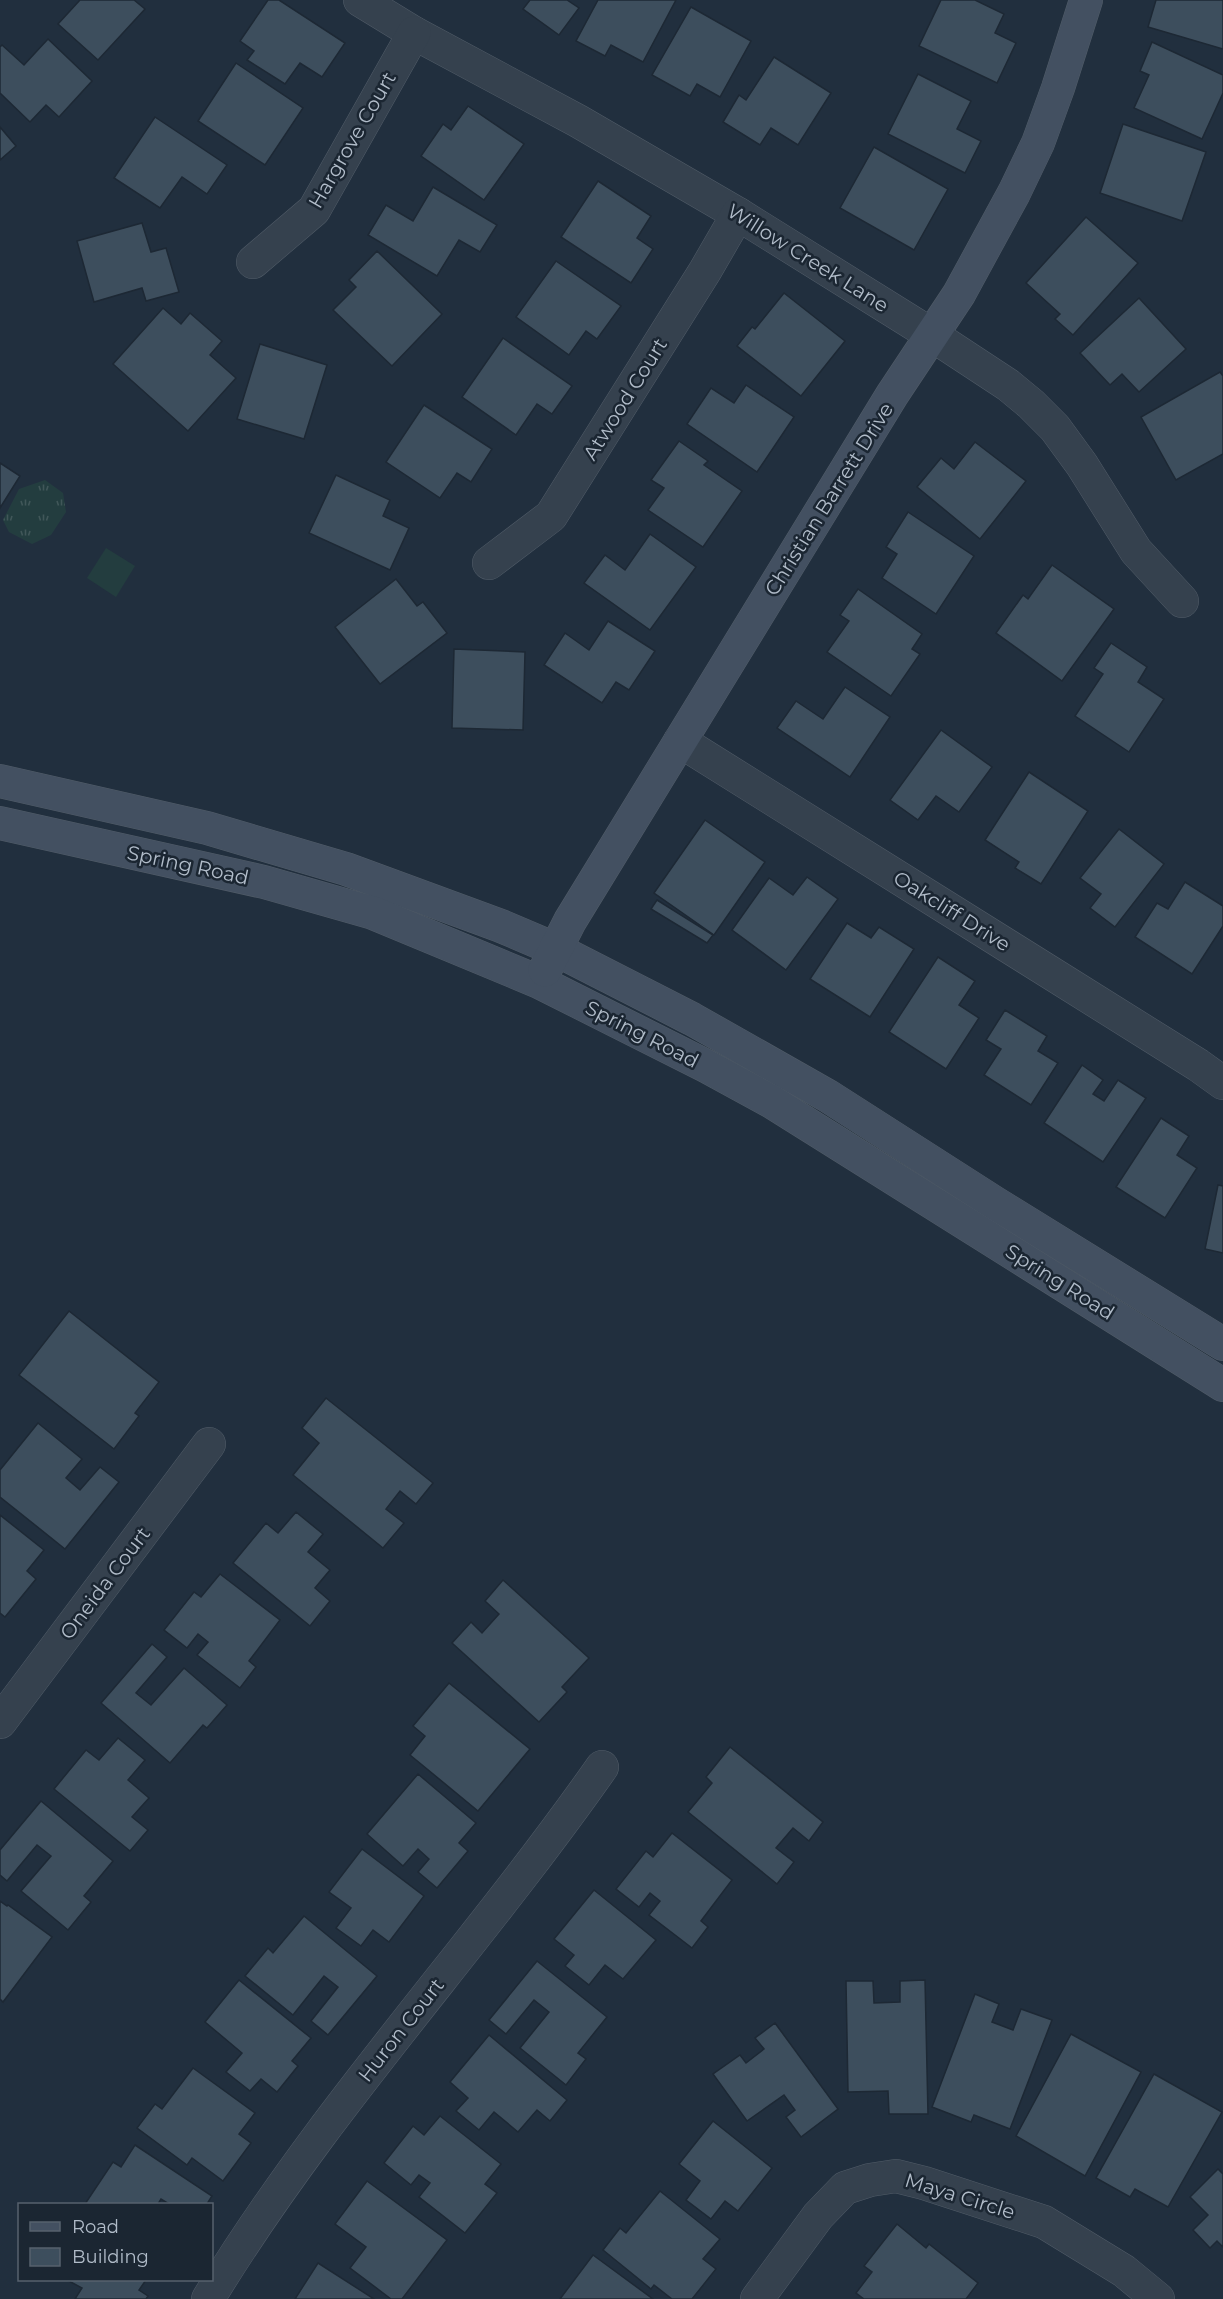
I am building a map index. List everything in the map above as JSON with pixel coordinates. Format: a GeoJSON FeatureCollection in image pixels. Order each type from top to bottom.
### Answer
{"type":"FeatureCollection","features":[{"type":"Feature","properties":{"kind":"main road","name":"Christian Barrett Drive"},"geometry":{"type":"LineString","coordinates":[[539,982],[555,949],[680,741],[959,294],[1014,193],[1038,143],[1059,88],[1086,0]]}},
{"type":"Feature","properties":{"kind":"main road","name":"Spring Road"},"geometry":{"type":"LineString","coordinates":[[0,781],[207,828],[346,869],[490,922],[555,949],[692,1019],[828,1096],[1223,1344]]}},
{"type":"Feature","properties":{"kind":"main road","name":"Spring Road"},"geometry":{"type":"LineString","coordinates":[[0,823],[264,882],[320,897],[373,913],[539,982],[772,1102],[1223,1384]]}},
{"type":"Feature","properties":{"kind":"street","name":"Willow Creek Lane"},"geometry":{"type":"LineString","coordinates":[[360,0],[414,33],[578,121],[738,213],[932,334],[1008,385],[1031,404],[1054,428],[1082,465],[1136,551],[1182,601]]}},
{"type":"Feature","properties":{"kind":"street","name":"Hargrove Court"},"geometry":{"type":"LineString","coordinates":[[253,262],[314,210],[414,33]]}},
{"type":"Feature","properties":{"kind":"street","name":"Atwood Court"},"geometry":{"type":"LineString","coordinates":[[489,563],[551,516],[705,271],[738,213]]}},
{"type":"Feature","properties":{"kind":"street","name":"Oakcliff Drive"},"geometry":{"type":"LineString","coordinates":[[680,741],[1188,1058],[1223,1083]]}},
{"type":"Feature","properties":{"kind":"street","name":"Oneida Court"},"geometry":{"type":"LineString","coordinates":[[0,1722],[209,1444]]}},
{"type":"Feature","properties":{"kind":"street","name":"Huron Court"},"geometry":{"type":"LineString","coordinates":[[208,2299],[275,2198],[334,2116],[557,1831],[602,1767]]}},
{"type":"Feature","properties":{"kind":"street","name":"Maya Circle"},"geometry":{"type":"LineString","coordinates":[[757,2299],[818,2216],[844,2188],[870,2180],[896,2176],[1044,2222],[1124,2271],[1158,2299]]}},
{"type":"Feature","properties":{"kind":"green space"},"geometry":{"type":"Polygon","coordinates":[[[45,480],[63,493],[66,512],[51,535],[32,544],[9,532],[3,520],[19,489],[45,480]]]}},
{"type":"Feature","properties":{"kind":"green space"},"geometry":{"type":"Polygon","coordinates":[[[106,548],[135,566],[116,597],[87,578],[106,548]]]}},
{"type":"Feature","properties":{"kind":"building"},"geometry":{"type":"Polygon","coordinates":[[[80,0],[134,0],[145,9],[98,60],[58,24],[80,0]]]}},
{"type":"Feature","properties":{"kind":"building"},"geometry":{"type":"Polygon","coordinates":[[[268,0],[279,0],[345,43],[322,77],[300,63],[285,84],[247,60],[254,51],[240,41],[268,0]]]}},
{"type":"Feature","properties":{"kind":"building"},"geometry":{"type":"Polygon","coordinates":[[[530,0],[567,0],[579,8],[559,35],[523,9],[530,0]]]}},
{"type":"Feature","properties":{"kind":"building"},"geometry":{"type":"Polygon","coordinates":[[[598,0],[676,0],[643,62],[611,45],[605,56],[576,41],[598,0]]]}},
{"type":"Feature","properties":{"kind":"building"},"geometry":{"type":"Polygon","coordinates":[[[941,0],[975,0],[1004,14],[995,33],[1016,43],[997,83],[919,46],[941,0]]]}},
{"type":"Feature","properties":{"kind":"building"},"geometry":{"type":"Polygon","coordinates":[[[1156,0],[1223,0],[1223,49],[1148,27],[1156,0]]]}},
{"type":"Feature","properties":{"kind":"building"},"geometry":{"type":"Polygon","coordinates":[[[691,7],[751,41],[720,97],[697,84],[690,96],[652,75],[691,7]]]}},
{"type":"Feature","properties":{"kind":"building"},"geometry":{"type":"Polygon","coordinates":[[[48,39],[92,81],[59,117],[46,105],[30,122],[0,93],[0,47],[2,45],[24,65],[48,39]]]}},
{"type":"Feature","properties":{"kind":"building"},"geometry":{"type":"Polygon","coordinates":[[[1152,42],[1223,75],[1223,93],[1202,139],[1134,108],[1149,75],[1140,71],[1152,42]]]}},
{"type":"Feature","properties":{"kind":"building"},"geometry":{"type":"Polygon","coordinates":[[[774,57],[831,93],[798,145],[771,128],[760,145],[723,122],[739,95],[746,100],[774,57]]]}},
{"type":"Feature","properties":{"kind":"building"},"geometry":{"type":"Polygon","coordinates":[[[236,63],[303,108],[265,165],[198,121],[236,63]]]}},
{"type":"Feature","properties":{"kind":"building"},"geometry":{"type":"Polygon","coordinates":[[[918,74],[971,101],[957,129],[981,141],[965,173],[888,134],[918,74]]]}},
{"type":"Feature","properties":{"kind":"building"},"geometry":{"type":"Polygon","coordinates":[[[468,106],[524,144],[484,200],[421,156],[443,124],[451,130],[468,106]]]}},
{"type":"Feature","properties":{"kind":"building"},"geometry":{"type":"Polygon","coordinates":[[[155,117],[227,165],[207,194],[182,177],[160,208],[114,178],[155,117]]]}},
{"type":"Feature","properties":{"kind":"building"},"geometry":{"type":"Polygon","coordinates":[[[1123,124],[1206,152],[1182,221],[1100,193],[1123,124]]]}},
{"type":"Feature","properties":{"kind":"building"},"geometry":{"type":"Polygon","coordinates":[[[0,127],[16,146],[0,160],[0,127]]]}},
{"type":"Feature","properties":{"kind":"building"},"geometry":{"type":"Polygon","coordinates":[[[874,147],[948,189],[914,250],[840,208],[874,147]]]}},
{"type":"Feature","properties":{"kind":"building"},"geometry":{"type":"Polygon","coordinates":[[[598,181],[651,216],[637,238],[653,249],[631,283],[561,237],[598,181]]]}},
{"type":"Feature","properties":{"kind":"building"},"geometry":{"type":"Polygon","coordinates":[[[433,187],[497,225],[480,252],[459,240],[437,276],[368,235],[386,205],[413,221],[433,187]]]}},
{"type":"Feature","properties":{"kind":"building"},"geometry":{"type":"Polygon","coordinates":[[[1086,217],[1138,263],[1073,335],[1055,319],[1060,314],[1026,283],[1086,217]]]}},
{"type":"Feature","properties":{"kind":"building"},"geometry":{"type":"Polygon","coordinates":[[[142,223],[151,252],[166,248],[179,292],[146,301],[142,288],[94,302],[77,241],[142,223]]]}},
{"type":"Feature","properties":{"kind":"building"},"geometry":{"type":"Polygon","coordinates":[[[377,251],[442,314],[392,366],[333,310],[356,287],[349,280],[377,251]]]}},
{"type":"Feature","properties":{"kind":"building"},"geometry":{"type":"Polygon","coordinates":[[[556,261],[621,306],[597,339],[586,331],[569,355],[516,317],[556,261]]]}},
{"type":"Feature","properties":{"kind":"building"},"geometry":{"type":"Polygon","coordinates":[[[784,293],[845,341],[801,396],[737,346],[752,327],[755,329],[784,293]]]}},
{"type":"Feature","properties":{"kind":"building"},"geometry":{"type":"Polygon","coordinates":[[[1139,298],[1186,349],[1139,392],[1122,374],[1110,385],[1080,353],[1139,298]]]}},
{"type":"Feature","properties":{"kind":"building"},"geometry":{"type":"Polygon","coordinates":[[[163,308],[181,324],[190,313],[222,341],[210,355],[236,378],[188,431],[113,364],[163,308]]]}},
{"type":"Feature","properties":{"kind":"building"},"geometry":{"type":"Polygon","coordinates":[[[503,338],[572,386],[552,414],[537,404],[516,435],[462,397],[503,338]]]}},
{"type":"Feature","properties":{"kind":"building"},"geometry":{"type":"Polygon","coordinates":[[[260,344],[327,365],[304,439],[237,419],[260,344]]]}},
{"type":"Feature","properties":{"kind":"building"},"geometry":{"type":"Polygon","coordinates":[[[1220,372],[1223,376],[1223,454],[1176,480],[1141,417],[1220,372]]]}},
{"type":"Feature","properties":{"kind":"building"},"geometry":{"type":"Polygon","coordinates":[[[746,385],[794,417],[757,472],[687,424],[711,388],[734,403],[746,385]]]}},
{"type":"Feature","properties":{"kind":"building"},"geometry":{"type":"Polygon","coordinates":[[[424,405],[492,449],[471,482],[457,473],[440,498],[386,462],[424,405]]]}},
{"type":"Feature","properties":{"kind":"building"},"geometry":{"type":"Polygon","coordinates":[[[679,441],[708,461],[704,465],[742,491],[703,547],[648,510],[664,488],[651,480],[679,441]]]}},
{"type":"Feature","properties":{"kind":"building"},"geometry":{"type":"Polygon","coordinates":[[[975,442],[1026,481],[980,539],[917,487],[941,458],[954,469],[975,442]]]}},
{"type":"Feature","properties":{"kind":"building"},"geometry":{"type":"Polygon","coordinates":[[[0,463],[20,476],[0,508],[0,463]]]}},
{"type":"Feature","properties":{"kind":"building"},"geometry":{"type":"Polygon","coordinates":[[[336,475],[390,500],[383,516],[409,528],[390,570],[309,533],[336,475]]]}},
{"type":"Feature","properties":{"kind":"building"},"geometry":{"type":"Polygon","coordinates":[[[908,512],[974,556],[936,614],[882,578],[897,554],[886,547],[908,512]]]}},
{"type":"Feature","properties":{"kind":"building"},"geometry":{"type":"Polygon","coordinates":[[[650,534],[696,567],[650,630],[584,583],[605,555],[625,570],[650,534]]]}},
{"type":"Feature","properties":{"kind":"building"},"geometry":{"type":"Polygon","coordinates":[[[1052,565],[1114,609],[1062,681],[996,633],[1023,595],[1028,599],[1052,565]]]}},
{"type":"Feature","properties":{"kind":"building"},"geometry":{"type":"Polygon","coordinates":[[[396,579],[417,606],[423,602],[447,633],[380,684],[335,627],[396,579]]]}},
{"type":"Feature","properties":{"kind":"building"},"geometry":{"type":"Polygon","coordinates":[[[858,589],[922,634],[912,649],[920,654],[891,696],[827,652],[849,621],[840,615],[858,589]]]}},
{"type":"Feature","properties":{"kind":"building"},"geometry":{"type":"Polygon","coordinates":[[[608,621],[655,651],[629,690],[616,682],[602,703],[544,665],[565,633],[589,650],[608,621]]]}},
{"type":"Feature","properties":{"kind":"building"},"geometry":{"type":"Polygon","coordinates":[[[1111,643],[1147,667],[1138,682],[1164,699],[1129,752],[1075,716],[1103,674],[1094,668],[1111,643]]]}},
{"type":"Feature","properties":{"kind":"building"},"geometry":{"type":"Polygon","coordinates":[[[454,649],[525,652],[523,730],[452,728],[454,649]]]}},
{"type":"Feature","properties":{"kind":"building"},"geometry":{"type":"Polygon","coordinates":[[[845,687],[890,717],[850,777],[777,728],[796,701],[823,719],[845,687]]]}},
{"type":"Feature","properties":{"kind":"building"},"geometry":{"type":"Polygon","coordinates":[[[941,730],[992,767],[959,812],[936,796],[918,820],[890,800],[941,730]]]}},
{"type":"Feature","properties":{"kind":"building"},"geometry":{"type":"Polygon","coordinates":[[[1029,772],[1088,811],[1041,884],[1015,868],[1019,862],[985,840],[1029,772]]]}},
{"type":"Feature","properties":{"kind":"building"},"geometry":{"type":"Polygon","coordinates":[[[705,820],[765,862],[714,935],[654,893],[705,820]]]}},
{"type":"Feature","properties":{"kind":"building"},"geometry":{"type":"Polygon","coordinates":[[[1119,829],[1164,864],[1115,927],[1090,908],[1101,894],[1080,878],[1119,829]]]}},
{"type":"Feature","properties":{"kind":"building"},"geometry":{"type":"Polygon","coordinates":[[[807,877],[838,899],[786,970],[732,930],[769,878],[793,895],[807,877]]]}},
{"type":"Feature","properties":{"kind":"building"},"geometry":{"type":"Polygon","coordinates":[[[1185,882],[1223,906],[1223,926],[1192,974],[1135,937],[1157,903],[1168,909],[1185,882]]]}},
{"type":"Feature","properties":{"kind":"building"},"geometry":{"type":"Polygon","coordinates":[[[657,900],[713,935],[707,943],[651,909],[657,900]]]}},
{"type":"Feature","properties":{"kind":"building"},"geometry":{"type":"Polygon","coordinates":[[[847,923],[871,938],[879,927],[914,949],[870,1017],[810,979],[847,923]]]}},
{"type":"Feature","properties":{"kind":"building"},"geometry":{"type":"Polygon","coordinates":[[[938,957],[975,981],[959,1005],[979,1018],[946,1069],[889,1032],[938,957]]]}},
{"type":"Feature","properties":{"kind":"building"},"geometry":{"type":"Polygon","coordinates":[[[1005,1010],[1047,1036],[1038,1051],[1058,1063],[1031,1105],[984,1075],[1001,1049],[986,1040],[1005,1010]]]}},
{"type":"Feature","properties":{"kind":"building"},"geometry":{"type":"Polygon","coordinates":[[[1082,1065],[1103,1080],[1093,1094],[1104,1101],[1118,1080],[1146,1098],[1103,1162],[1044,1123],[1082,1065]]]}},
{"type":"Feature","properties":{"kind":"building"},"geometry":{"type":"Polygon","coordinates":[[[1161,1118],[1189,1136],[1177,1155],[1197,1168],[1165,1218],[1116,1187],[1161,1118]]]}},
{"type":"Feature","properties":{"kind":"building"},"geometry":{"type":"Polygon","coordinates":[[[1218,1185],[1223,1186],[1223,1253],[1205,1249],[1218,1185]]]}},
{"type":"Feature","properties":{"kind":"building"},"geometry":{"type":"Polygon","coordinates":[[[69,1311],[159,1382],[135,1413],[139,1416],[114,1449],[19,1375],[69,1311]]]}},
{"type":"Feature","properties":{"kind":"building"},"geometry":{"type":"Polygon","coordinates":[[[326,1398],[433,1483],[416,1504],[400,1491],[386,1509],[404,1523],[383,1548],[293,1475],[319,1443],[302,1428],[326,1398]]]}},
{"type":"Feature","properties":{"kind":"building"},"geometry":{"type":"Polygon","coordinates":[[[38,1423],[82,1459],[66,1478],[80,1490],[100,1467],[119,1482],[65,1549],[0,1497],[0,1470],[38,1423]]]}},
{"type":"Feature","properties":{"kind":"building"},"geometry":{"type":"Polygon","coordinates":[[[296,1512],[323,1534],[308,1552],[330,1570],[315,1588],[330,1601],[310,1626],[233,1563],[266,1523],[278,1533],[296,1512]]]}},
{"type":"Feature","properties":{"kind":"building"},"geometry":{"type":"Polygon","coordinates":[[[0,1515],[44,1550],[27,1571],[36,1579],[5,1617],[0,1613],[0,1515]]]}},
{"type":"Feature","properties":{"kind":"building"},"geometry":{"type":"Polygon","coordinates":[[[220,1574],[280,1620],[249,1661],[256,1667],[240,1688],[197,1655],[208,1642],[198,1634],[187,1648],[164,1630],[194,1592],[201,1597],[220,1574]]]}},
{"type":"Feature","properties":{"kind":"building"},"geometry":{"type":"Polygon","coordinates":[[[503,1580],[589,1658],[562,1687],[567,1692],[539,1722],[452,1643],[471,1622],[482,1633],[499,1614],[485,1601],[503,1580]]]}},
{"type":"Feature","properties":{"kind":"building"},"geometry":{"type":"Polygon","coordinates":[[[152,1644],[167,1657],[136,1693],[151,1705],[184,1668],[227,1705],[207,1728],[203,1725],[170,1763],[101,1703],[152,1644]]]}},
{"type":"Feature","properties":{"kind":"building"},"geometry":{"type":"Polygon","coordinates":[[[449,1683],[530,1749],[478,1811],[410,1755],[425,1736],[413,1726],[449,1683]]]}},
{"type":"Feature","properties":{"kind":"building"},"geometry":{"type":"Polygon","coordinates":[[[118,1738],[145,1760],[128,1780],[149,1798],[132,1817],[148,1830],[130,1851],[54,1789],[86,1750],[99,1760],[118,1738]]]}},
{"type":"Feature","properties":{"kind":"building"},"geometry":{"type":"Polygon","coordinates":[[[730,1747],[823,1822],[809,1841],[793,1828],[776,1848],[794,1862],[777,1884],[688,1812],[712,1783],[706,1777],[730,1747]]]}},
{"type":"Feature","properties":{"kind":"building"},"geometry":{"type":"Polygon","coordinates":[[[418,1774],[476,1823],[459,1843],[468,1851],[437,1888],[418,1872],[429,1859],[418,1849],[403,1866],[367,1834],[418,1774]]]}},
{"type":"Feature","properties":{"kind":"building"},"geometry":{"type":"Polygon","coordinates":[[[41,1801],[113,1861],[84,1896],[91,1902],[68,1930],[21,1891],[51,1856],[37,1845],[7,1881],[0,1875],[0,1850],[41,1801]]]}},
{"type":"Feature","properties":{"kind":"building"},"geometry":{"type":"Polygon","coordinates":[[[672,1833],[732,1880],[701,1921],[708,1927],[692,1948],[649,1915],[660,1901],[650,1893],[639,1907],[616,1889],[646,1851],[653,1857],[672,1833]]]}},
{"type":"Feature","properties":{"kind":"building"},"geometry":{"type":"Polygon","coordinates":[[[362,1849],[424,1896],[389,1942],[373,1930],[361,1946],[336,1928],[351,1908],[329,1892],[362,1849]]]}},
{"type":"Feature","properties":{"kind":"building"},"geometry":{"type":"Polygon","coordinates":[[[594,1890],[656,1940],[623,1979],[605,1965],[589,1985],[565,1966],[574,1955],[554,1939],[594,1890]]]}},
{"type":"Feature","properties":{"kind":"building"},"geometry":{"type":"Polygon","coordinates":[[[0,1901],[52,1937],[3,2002],[0,1999],[0,1901]]]}},
{"type":"Feature","properties":{"kind":"building"},"geometry":{"type":"Polygon","coordinates":[[[304,1916],[377,1976],[328,2035],[311,2021],[338,1987],[324,1976],[293,2015],[245,1976],[268,1948],[273,1953],[304,1916]]]}},
{"type":"Feature","properties":{"kind":"building"},"geometry":{"type":"Polygon","coordinates":[[[537,1961],[607,2017],[578,2053],[586,2059],[566,2085],[520,2048],[549,2012],[534,2000],[506,2034],[489,2020],[537,1961]]]}},
{"type":"Feature","properties":{"kind":"building"},"geometry":{"type":"Polygon","coordinates":[[[239,1980],[311,2038],[292,2061],[298,2066],[277,2092],[261,2079],[250,2091],[226,2072],[242,2053],[205,2022],[239,1980]]]}},
{"type":"Feature","properties":{"kind":"building"},"geometry":{"type":"Polygon","coordinates":[[[925,1980],[928,2114],[889,2114],[888,2091],[848,2092],[846,1981],[873,1981],[874,2003],[900,2002],[900,1981],[925,1980]]]}},
{"type":"Feature","properties":{"kind":"building"},"geometry":{"type":"Polygon","coordinates":[[[975,1994],[999,2004],[992,2022],[1013,2030],[1021,2009],[1052,2020],[1010,2129],[974,2115],[971,2122],[932,2107],[975,1994]]]}},
{"type":"Feature","properties":{"kind":"building"},"geometry":{"type":"Polygon","coordinates":[[[775,2023],[838,2109],[801,2137],[786,2117],[795,2110],[784,2095],[747,2121],[713,2074],[740,2055],[746,2063],[764,2049],[755,2038],[775,2023]]]}},
{"type":"Feature","properties":{"kind":"building"},"geometry":{"type":"Polygon","coordinates":[[[1071,2034],[1141,2072],[1085,2176],[1016,2136],[1071,2034]]]}},
{"type":"Feature","properties":{"kind":"building"},"geometry":{"type":"Polygon","coordinates":[[[489,2035],[567,2100],[550,2121],[537,2110],[518,2132],[494,2112],[479,2130],[456,2111],[468,2098],[450,2082],[489,2035]]]}},
{"type":"Feature","properties":{"kind":"building"},"geometry":{"type":"Polygon","coordinates":[[[193,2068],[255,2113],[239,2134],[251,2143],[223,2181],[192,2158],[187,2165],[137,2128],[155,2104],[162,2109],[193,2068]]]}},
{"type":"Feature","properties":{"kind":"building"},"geometry":{"type":"Polygon","coordinates":[[[1154,2074],[1222,2112],[1168,2207],[1135,2189],[1130,2197],[1096,2178],[1154,2074]]]}},
{"type":"Feature","properties":{"kind":"building"},"geometry":{"type":"Polygon","coordinates":[[[440,2116],[501,2164],[485,2184],[497,2193],[465,2233],[419,2197],[430,2183],[419,2175],[411,2185],[384,2163],[413,2126],[424,2135],[440,2116]]]}},
{"type":"Feature","properties":{"kind":"building"},"geometry":{"type":"Polygon","coordinates":[[[713,2121],[772,2168],[738,2211],[725,2201],[711,2219],[686,2200],[700,2181],[679,2164],[713,2121]]]}},
{"type":"Feature","properties":{"kind":"building"},"geometry":{"type":"Polygon","coordinates":[[[135,2145],[212,2196],[208,2203],[167,2203],[161,2199],[159,2203],[86,2203],[113,2162],[121,2167],[135,2145]]]}},
{"type":"Feature","properties":{"kind":"building"},"geometry":{"type":"Polygon","coordinates":[[[1218,2169],[1223,2174],[1223,2247],[1217,2241],[1210,2248],[1193,2230],[1208,2215],[1190,2197],[1218,2169]]]}},
{"type":"Feature","properties":{"kind":"building"},"geometry":{"type":"Polygon","coordinates":[[[367,2181],[447,2240],[402,2299],[391,2299],[350,2268],[366,2247],[335,2224],[367,2181]]]}},
{"type":"Feature","properties":{"kind":"building"},"geometry":{"type":"Polygon","coordinates":[[[660,2191],[720,2239],[703,2259],[716,2269],[692,2299],[672,2299],[654,2285],[651,2289],[603,2250],[620,2228],[626,2233],[660,2191]]]}},
{"type":"Feature","properties":{"kind":"building"},"geometry":{"type":"Polygon","coordinates":[[[897,2224],[926,2248],[929,2244],[978,2283],[966,2299],[864,2299],[856,2293],[872,2272],[864,2266],[897,2224]]]}},
{"type":"Feature","properties":{"kind":"building"},"geometry":{"type":"Polygon","coordinates":[[[593,2255],[653,2299],[560,2299],[593,2255]]]}},
{"type":"Feature","properties":{"kind":"building"},"geometry":{"type":"Polygon","coordinates":[[[318,2263],[374,2299],[295,2299],[318,2263]]]}},
{"type":"Feature","properties":{"kind":"building"},"geometry":{"type":"Polygon","coordinates":[[[69,2281],[145,2281],[139,2290],[148,2296],[146,2299],[75,2299],[82,2288],[69,2281]]]}}]}
